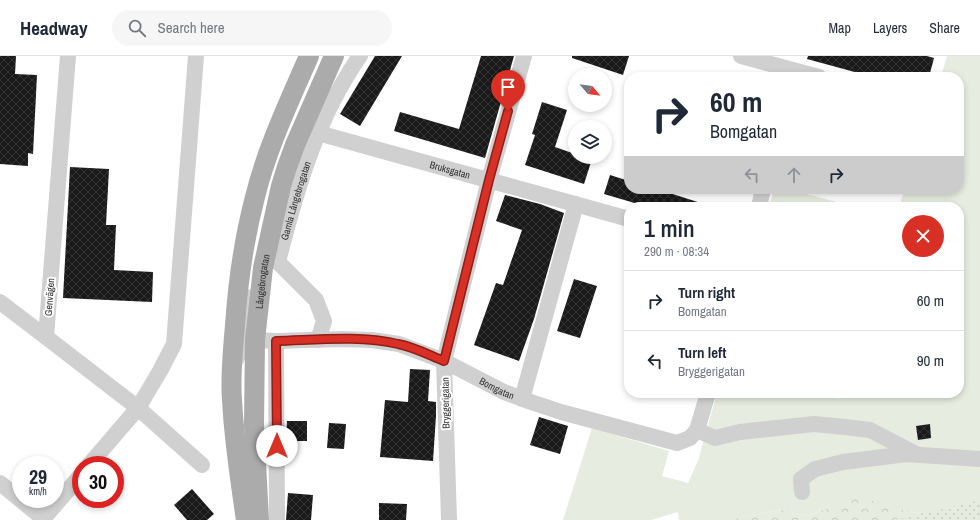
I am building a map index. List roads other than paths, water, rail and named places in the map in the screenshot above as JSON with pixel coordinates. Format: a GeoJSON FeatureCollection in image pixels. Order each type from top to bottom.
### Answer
{"type":"FeatureCollection","features":[{"type":"Feature","properties":{"kind":"main road"},"geometry":{"type":"LineString","coordinates":[[246,520],[234,432],[232,398],[232,367],[239,276],[245,238],[255,196],[268,155],[309,56]]}},
{"type":"Feature","properties":{"kind":"main road","name":"Långebrogatan"},"geometry":{"type":"LineString","coordinates":[[259,520],[254,425],[255,340],[263,268],[281,186],[287,167],[295,145],[334,56]]}},
{"type":"Feature","properties":{"kind":"street","name":"Genvägen"},"geometry":{"type":"LineString","coordinates":[[46,337],[68,56]]}},
{"type":"Feature","properties":{"kind":"street"},"geometry":{"type":"LineString","coordinates":[[97,456],[138,408],[160,372],[174,344],[196,56]]}},
{"type":"Feature","properties":{"kind":"street"},"geometry":{"type":"LineString","coordinates":[[287,167],[292,137],[298,118],[320,66],[322,59],[321,56]]}},
{"type":"Feature","properties":{"kind":"street","name":"Gamla Långebrogatan"},"geometry":{"type":"LineString","coordinates":[[318,340],[324,321],[316,300],[278,262],[289,219],[318,133],[346,77],[360,56]]}},
{"type":"Feature","properties":{"kind":"street","name":"Bryggerigatan"},"geometry":{"type":"LineString","coordinates":[[448,520],[444,361],[489,180],[524,56]]}},
{"type":"Feature","properties":{"kind":"street"},"geometry":{"type":"LineString","coordinates":[[741,56],[796,68],[806,72]]}},
{"type":"Feature","properties":{"kind":"street","name":"Bruksgatan"},"geometry":{"type":"LineString","coordinates":[[318,133],[624,218]]}},
{"type":"Feature","properties":{"kind":"street"},"geometry":{"type":"LineString","coordinates":[[522,399],[576,204]]}},
{"type":"Feature","properties":{"kind":"street"},"geometry":{"type":"LineString","coordinates":[[245,238],[248,281],[245,318],[246,330],[249,336],[255,340]]}},
{"type":"Feature","properties":{"kind":"street"},"geometry":{"type":"LineString","coordinates":[[0,302],[138,408],[202,465]]}},
{"type":"Feature","properties":{"kind":"street"},"geometry":{"type":"LineString","coordinates":[[232,367],[243,348],[255,340]]}},
{"type":"Feature","properties":{"kind":"street","name":"Bomgatan"},"geometry":{"type":"LineString","coordinates":[[255,340],[372,340],[399,344],[444,361],[504,392],[561,412],[677,443],[690,438],[697,430]]}},
{"type":"Feature","properties":{"kind":"street"},"geometry":{"type":"LineString","coordinates":[[276,341],[277,520]]}},
{"type":"Feature","properties":{"kind":"street"},"geometry":{"type":"LineString","coordinates":[[707,398],[697,430],[715,438],[740,432],[814,424],[870,430],[918,455]]}},
{"type":"Feature","properties":{"kind":"street"},"geometry":{"type":"LineString","coordinates":[[802,492],[801,479],[815,469],[843,462],[907,454],[980,459]]}},
{"type":"Feature","properties":{"kind":"street"},"geometry":{"type":"LineString","coordinates":[[0,483],[44,519],[72,486]]}}]}
